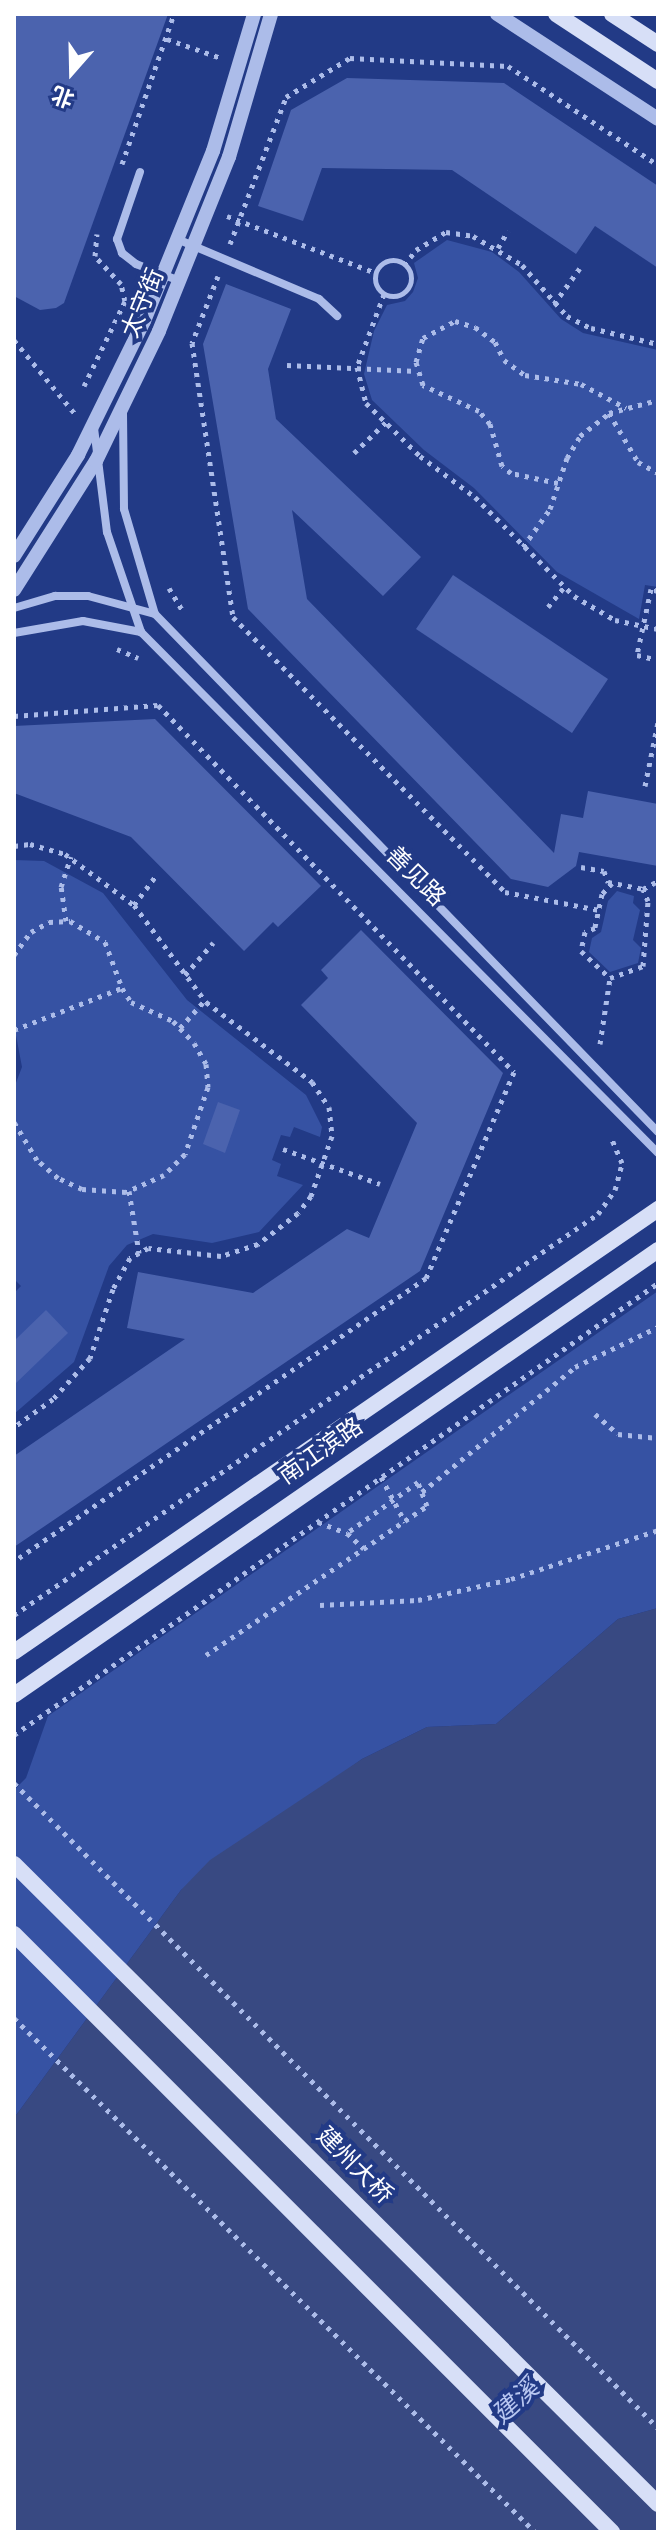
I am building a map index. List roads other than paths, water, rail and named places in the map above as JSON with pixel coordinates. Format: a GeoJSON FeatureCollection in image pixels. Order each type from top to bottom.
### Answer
{"type":"FeatureCollection","features":[{"type":"Feature","properties":{"kind":"main road"},"geometry":{"type":"LineString","coordinates":[[556,14],[658,81]]}},
{"type":"Feature","properties":{"kind":"main road"},"geometry":{"type":"LineString","coordinates":[[612,14],[658,44]]}},
{"type":"Feature","properties":{"kind":"main road","name":"南江滨路"},"geometry":{"type":"LineString","coordinates":[[14,1652],[658,1209]]}},
{"type":"Feature","properties":{"kind":"main road","name":"南江滨路"},"geometry":{"type":"LineString","coordinates":[[14,1695],[658,1250]]}},
{"type":"Feature","properties":{"kind":"main road","name":"建州大桥"},"geometry":{"type":"LineString","coordinates":[[14,1864],[658,2504]]}},
{"type":"Feature","properties":{"kind":"main road"},"geometry":{"type":"LineString","coordinates":[[14,1934],[612,2532]]}},
{"type":"Feature","properties":{"kind":"street","name":"太守街"},"geometry":{"type":"LineString","coordinates":[[14,556],[163,274],[213,151],[254,14]]}},
{"type":"Feature","properties":{"kind":"street","name":"太守街"},"geometry":{"type":"LineString","coordinates":[[14,590],[96,461],[180,281],[229,157],[271,14]]}},
{"type":"Feature","properties":{"kind":"street"},"geometry":{"type":"LineString","coordinates":[[497,14],[658,119]]}},
{"type":"Feature","properties":{"kind":"street"},"geometry":{"type":"LineString","coordinates":[[140,172],[117,239],[122,253],[136,264],[180,281]]}},
{"type":"Feature","properties":{"kind":"street"},"geometry":{"type":"LineString","coordinates":[[177,239],[319,299],[337,316]]}},
{"type":"Feature","properties":{"kind":"street"},"geometry":{"type":"LineString","coordinates":[[124,404],[124,509],[155,614]]}},
{"type":"Feature","properties":{"kind":"street"},"geometry":{"type":"LineString","coordinates":[[86,421],[107,532],[141,632]]}},
{"type":"Feature","properties":{"kind":"street"},"geometry":{"type":"LineString","coordinates":[[14,608],[55,596],[131,606],[155,614]]}},
{"type":"Feature","properties":{"kind":"street","name":"善见路"},"geometry":{"type":"LineString","coordinates":[[155,614],[658,1132]]}},
{"type":"Feature","properties":{"kind":"street"},"geometry":{"type":"LineString","coordinates":[[14,633],[83,621],[141,632]]}},
{"type":"Feature","properties":{"kind":"street","name":"善见路"},"geometry":{"type":"LineString","coordinates":[[141,632],[658,1153]]}},
{"type":"Feature","properties":{"kind":"water","name":"建溪"},"geometry":{"type":"Polygon","coordinates":[[[658,1608],[658,2532],[14,2532],[14,2118],[181,1890],[210,1860],[362,1759],[427,1727],[496,1724],[618,1619],[658,1608]]]}}]}
